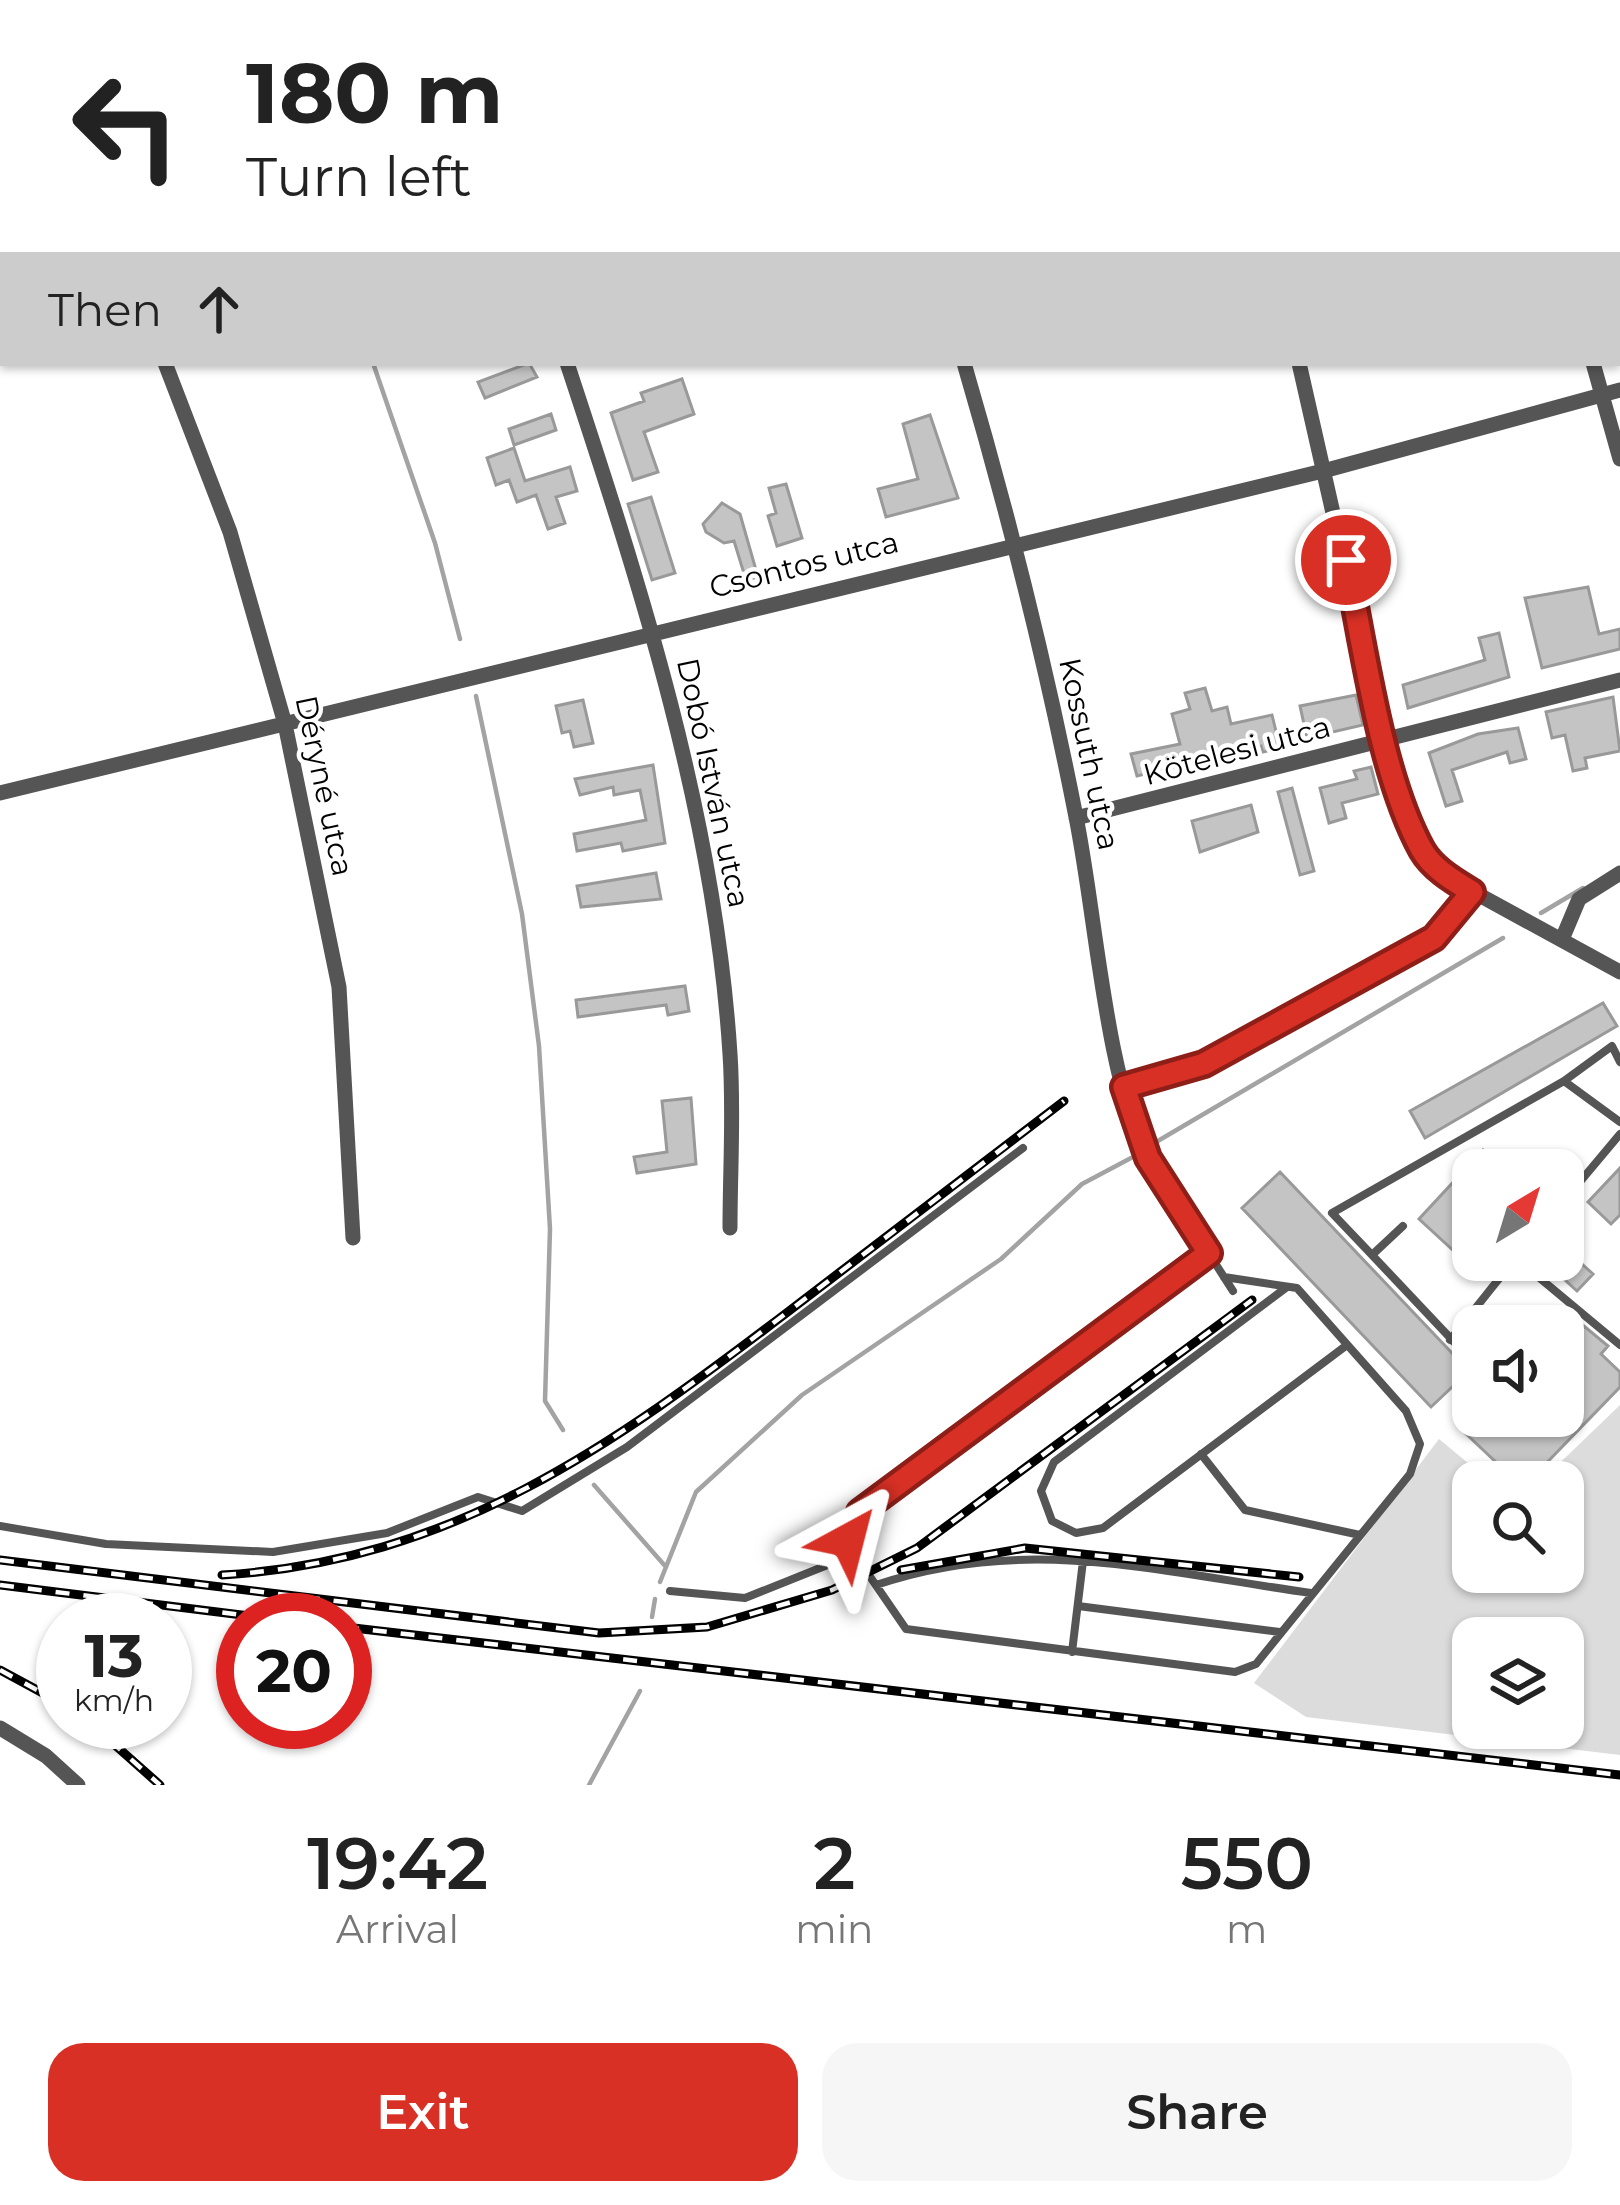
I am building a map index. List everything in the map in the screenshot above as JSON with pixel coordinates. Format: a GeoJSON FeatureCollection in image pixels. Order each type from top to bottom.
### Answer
{"type":"FeatureCollection","features":[{"type":"Feature","properties":{"kind":"street","name":"Déryné utca"},"geometry":{"type":"LineString","coordinates":[[166,366],[230,532],[285,724],[339,987],[353,1238]]}},
{"type":"Feature","properties":{"kind":"street","name":"Dobó István utca"},"geometry":{"type":"LineString","coordinates":[[568,366],[653,630],[703,847],[730,1055],[730,1228]]}},
{"type":"Feature","properties":{"kind":"street","name":"Kossuth utca"},"geometry":{"type":"LineString","coordinates":[[965,366],[1016,541],[1076,818],[1124,1087],[1148,1158]]}},
{"type":"Feature","properties":{"kind":"street"},"geometry":{"type":"LineString","coordinates":[[1300,366],[1384,738],[1424,854],[1472,892],[1563,937],[1620,972]]}},
{"type":"Feature","properties":{"kind":"street"},"geometry":{"type":"LineString","coordinates":[[1594,366],[1620,459]]}},
{"type":"Feature","properties":{"kind":"street","name":"Csontos utca"},"geometry":{"type":"LineString","coordinates":[[0,793],[1016,541],[1327,470],[1620,390]]}},
{"type":"Feature","properties":{"kind":"street","name":"Kötelesi utca"},"geometry":{"type":"LineString","coordinates":[[1076,818],[1620,680]]}},
{"type":"Feature","properties":{"kind":"street"},"geometry":{"type":"LineString","coordinates":[[1563,937],[1580,898],[1620,873]]}},
{"type":"Feature","properties":{"kind":"street"},"geometry":{"type":"LineString","coordinates":[[1124,1087],[1204,1064],[1434,938],[1472,892]]}},
{"type":"Feature","properties":{"kind":"street"},"geometry":{"type":"LineString","coordinates":[[0,1728],[46,1756],[78,1785]]}},
{"type":"Feature","properties":{"kind":"lane"},"geometry":{"type":"LineString","coordinates":[[1499,1281],[1450,1340],[1332,1213],[1564,1082],[1612,1046],[1620,1062]]}},
{"type":"Feature","properties":{"kind":"lane"},"geometry":{"type":"LineString","coordinates":[[1564,1082],[1620,1122]]}},
{"type":"Feature","properties":{"kind":"lane"},"geometry":{"type":"LineString","coordinates":[[1584,1177],[1620,1134]]}},
{"type":"Feature","properties":{"kind":"lane"},"geometry":{"type":"LineString","coordinates":[[0,1526],[106,1544],[273,1552],[387,1533],[478,1497],[522,1511],[627,1448],[1023,1148]]}},
{"type":"Feature","properties":{"kind":"lane"},"geometry":{"type":"LineString","coordinates":[[1148,1158],[1233,1291]]}},
{"type":"Feature","properties":{"kind":"lane"},"geometry":{"type":"LineString","coordinates":[[1372,1255],[1403,1226]]}},
{"type":"Feature","properties":{"kind":"lane"},"geometry":{"type":"LineString","coordinates":[[1209,1253],[860,1512],[850,1530],[855,1554],[898,1622],[914,1633],[1234,1672],[1256,1664],[1410,1474],[1420,1444],[1406,1412],[1297,1288],[1224,1277]]}},
{"type":"Feature","properties":{"kind":"lane"},"geometry":{"type":"LineString","coordinates":[[1542,1281],[1620,1345]]}},
{"type":"Feature","properties":{"kind":"lane"},"geometry":{"type":"LineString","coordinates":[[1288,1286],[1054,1462],[1041,1485],[1042,1504],[1063,1529],[1096,1531],[1347,1345]]}},
{"type":"Feature","properties":{"kind":"lane"},"geometry":{"type":"LineString","coordinates":[[1201,1454],[1245,1510],[1360,1535]]}},
{"type":"Feature","properties":{"kind":"lane"},"geometry":{"type":"LineString","coordinates":[[670,1591],[745,1598],[855,1554]]}},
{"type":"Feature","properties":{"kind":"lane"},"geometry":{"type":"LineString","coordinates":[[876,1585],[993,1557],[1083,1561],[1313,1594]]}},
{"type":"Feature","properties":{"kind":"lane"},"geometry":{"type":"LineString","coordinates":[[1072,1652],[1083,1561]]}},
{"type":"Feature","properties":{"kind":"lane"},"geometry":{"type":"LineString","coordinates":[[1078,1606],[1282,1633]]}},
{"type":"Feature","properties":{"kind":"shaded area"},"geometry":{"type":"Polygon","coordinates":[[[1620,1405],[1620,1755],[1570,1749],[1584,1749],[1584,1617],[1452,1617],[1452,1735],[1306,1717],[1254,1683],[1439,1439],[1466,1461],[1452,1461],[1452,1593],[1584,1593],[1584,1461],[1562,1461],[1620,1405]]]}},
{"type":"Feature","properties":{"kind":"building"},"geometry":{"type":"Polygon","coordinates":[[[521,366],[531,366],[537,377],[485,398],[478,382],[521,366]]]}},
{"type":"Feature","properties":{"kind":"building"},"geometry":{"type":"Polygon","coordinates":[[[682,379],[694,414],[644,432],[658,472],[633,480],[611,413],[644,401],[641,393],[682,379]]]}},
{"type":"Feature","properties":{"kind":"building"},"geometry":{"type":"Polygon","coordinates":[[[551,414],[556,430],[514,445],[509,429],[551,414]]]}},
{"type":"Feature","properties":{"kind":"building"},"geometry":{"type":"Polygon","coordinates":[[[930,415],[958,498],[886,517],[878,489],[918,479],[903,424],[930,415]]]}},
{"type":"Feature","properties":{"kind":"building"},"geometry":{"type":"Polygon","coordinates":[[[514,448],[525,481],[570,467],[577,491],[556,497],[565,523],[548,529],[536,495],[517,502],[509,480],[496,485],[487,458],[514,448]]]}},
{"type":"Feature","properties":{"kind":"building"},"geometry":{"type":"Polygon","coordinates":[[[786,484],[802,538],[777,546],[768,516],[776,513],[769,488],[786,484]]]}},
{"type":"Feature","properties":{"kind":"building"},"geometry":{"type":"Polygon","coordinates":[[[651,497],[675,573],[652,580],[628,504],[651,497]]]}},
{"type":"Feature","properties":{"kind":"building"},"geometry":{"type":"Polygon","coordinates":[[[722,503],[740,514],[758,577],[746,580],[734,541],[724,543],[706,532],[703,524],[722,503]]]}},
{"type":"Feature","properties":{"kind":"building"},"geometry":{"type":"Polygon","coordinates":[[[1588,587],[1599,634],[1620,629],[1620,649],[1542,668],[1525,598],[1588,587]]]}},
{"type":"Feature","properties":{"kind":"building"},"geometry":{"type":"Polygon","coordinates":[[[1499,633],[1509,677],[1408,708],[1403,685],[1485,660],[1479,638],[1499,633]]]}},
{"type":"Feature","properties":{"kind":"building"},"geometry":{"type":"Polygon","coordinates":[[[1205,688],[1212,711],[1227,707],[1231,724],[1272,715],[1280,748],[1263,752],[1261,746],[1137,776],[1131,754],[1180,744],[1172,714],[1190,709],[1185,693],[1205,688]]]}},
{"type":"Feature","properties":{"kind":"building"},"geometry":{"type":"Polygon","coordinates":[[[1356,695],[1363,725],[1307,738],[1300,706],[1356,695]]]}},
{"type":"Feature","properties":{"kind":"building"},"geometry":{"type":"Polygon","coordinates":[[[1613,697],[1620,751],[1585,758],[1587,768],[1573,771],[1565,735],[1552,738],[1546,712],[1613,697]]]}},
{"type":"Feature","properties":{"kind":"building"},"geometry":{"type":"Polygon","coordinates":[[[583,700],[593,743],[574,747],[570,731],[562,733],[556,706],[583,700]]]}},
{"type":"Feature","properties":{"kind":"building"},"geometry":{"type":"Polygon","coordinates":[[[1518,728],[1526,759],[1510,763],[1507,752],[1452,770],[1462,801],[1446,806],[1429,753],[1478,734],[1518,728]]]}},
{"type":"Feature","properties":{"kind":"building"},"geometry":{"type":"Polygon","coordinates":[[[653,765],[665,843],[623,851],[621,843],[577,851],[574,834],[646,820],[640,790],[614,795],[613,787],[580,795],[575,779],[653,765]]]}},
{"type":"Feature","properties":{"kind":"building"},"geometry":{"type":"Polygon","coordinates":[[[1371,767],[1378,794],[1342,803],[1346,818],[1329,823],[1320,788],[1357,779],[1354,771],[1371,767]]]}},
{"type":"Feature","properties":{"kind":"building"},"geometry":{"type":"Polygon","coordinates":[[[1292,788],[1314,871],[1300,875],[1278,792],[1292,788]]]}},
{"type":"Feature","properties":{"kind":"building"},"geometry":{"type":"Polygon","coordinates":[[[1251,805],[1258,832],[1200,852],[1192,821],[1251,805]]]}},
{"type":"Feature","properties":{"kind":"building"},"geometry":{"type":"Polygon","coordinates":[[[656,873],[661,899],[581,907],[577,886],[656,873]]]}},
{"type":"Feature","properties":{"kind":"building"},"geometry":{"type":"Polygon","coordinates":[[[685,986],[689,1011],[668,1015],[666,1005],[578,1017],[576,1000],[685,986]]]}},
{"type":"Feature","properties":{"kind":"building"},"geometry":{"type":"Polygon","coordinates":[[[1603,1003],[1617,1026],[1425,1138],[1410,1111],[1603,1003]]]}},
{"type":"Feature","properties":{"kind":"building"},"geometry":{"type":"Polygon","coordinates":[[[691,1098],[696,1164],[637,1173],[634,1157],[667,1152],[662,1101],[691,1098]]]}},
{"type":"Feature","properties":{"kind":"building"},"geometry":{"type":"Polygon","coordinates":[[[1620,1168],[1620,1215],[1611,1224],[1588,1202],[1620,1168]]]}},
{"type":"Feature","properties":{"kind":"building"},"geometry":{"type":"Polygon","coordinates":[[[1280,1172],[1452,1353],[1452,1387],[1431,1407],[1242,1208],[1280,1172]]]}},
{"type":"Feature","properties":{"kind":"building"},"geometry":{"type":"Polygon","coordinates":[[[1452,1183],[1452,1249],[1419,1219],[1452,1183]]]}},
{"type":"Feature","properties":{"kind":"building"},"geometry":{"type":"Polygon","coordinates":[[[1584,1266],[1593,1274],[1577,1291],[1566,1281],[1584,1281],[1584,1266]]]}},
{"type":"Feature","properties":{"kind":"building"},"geometry":{"type":"Polygon","coordinates":[[[1584,1326],[1608,1346],[1601,1354],[1620,1372],[1620,1387],[1584,1424],[1584,1326]]]}},
{"type":"Feature","properties":{"kind":"building"},"geometry":{"type":"Polygon","coordinates":[[[1469,1437],[1572,1437],[1548,1461],[1495,1461],[1469,1437]]]}},
{"type":"Feature","properties":{"kind":"waterway"},"geometry":{"type":"LineString","coordinates":[[374,366],[435,543],[460,639]]}},
{"type":"Feature","properties":{"kind":"waterway"},"geometry":{"type":"LineString","coordinates":[[476,696],[522,914],[539,1046],[550,1229],[545,1401],[563,1430]]}},
{"type":"Feature","properties":{"kind":"waterway"},"geometry":{"type":"LineString","coordinates":[[1541,913],[1583,888]]}},
{"type":"Feature","properties":{"kind":"waterway"},"geometry":{"type":"LineString","coordinates":[[1151,1145],[1503,938]]}},
{"type":"Feature","properties":{"kind":"waterway"},"geometry":{"type":"LineString","coordinates":[[660,1582],[696,1492],[802,1395],[1001,1259],[1082,1184],[1131,1158]]}},
{"type":"Feature","properties":{"kind":"waterway"},"geometry":{"type":"LineString","coordinates":[[594,1485],[666,1567]]}},
{"type":"Feature","properties":{"kind":"waterway"},"geometry":{"type":"LineString","coordinates":[[652,1617],[655,1599]]}},
{"type":"Feature","properties":{"kind":"waterway"},"geometry":{"type":"LineString","coordinates":[[589,1785],[640,1691]]}},
{"type":"Feature","properties":{"kind":"railway"},"geometry":{"type":"LineString","coordinates":[[222,1575],[305,1565],[383,1547],[456,1521],[526,1488],[593,1450],[723,1361],[1064,1101]]}},
{"type":"Feature","properties":{"kind":"railway"},"geometry":{"type":"LineString","coordinates":[[0,1560],[599,1633],[707,1627],[832,1590],[917,1548],[1252,1300]]}},
{"type":"Feature","properties":{"kind":"railway"},"geometry":{"type":"LineString","coordinates":[[901,1570],[1025,1548],[1299,1577]]}},
{"type":"Feature","properties":{"kind":"railway"},"geometry":{"type":"LineString","coordinates":[[0,1585],[216,1612]]}},
{"type":"Feature","properties":{"kind":"railway"},"geometry":{"type":"LineString","coordinates":[[372,1630],[1620,1775]]}},
{"type":"Feature","properties":{"kind":"railway"},"geometry":{"type":"LineString","coordinates":[[0,1670],[36,1689]]}},
{"type":"Feature","properties":{"kind":"railway"},"geometry":{"type":"LineString","coordinates":[[119,1749],[160,1785]]}},
{"type":"Feature","properties":{"kind":"route"},"geometry":{"type":"LineString","coordinates":[[848,1540],[860,1512],[1209,1253],[1138,1140],[1124,1087],[1204,1064],[1253,1040],[1434,938],[1447,928],[1472,892],[1424,854],[1415,833],[1384,738],[1346,560]]}}]}
